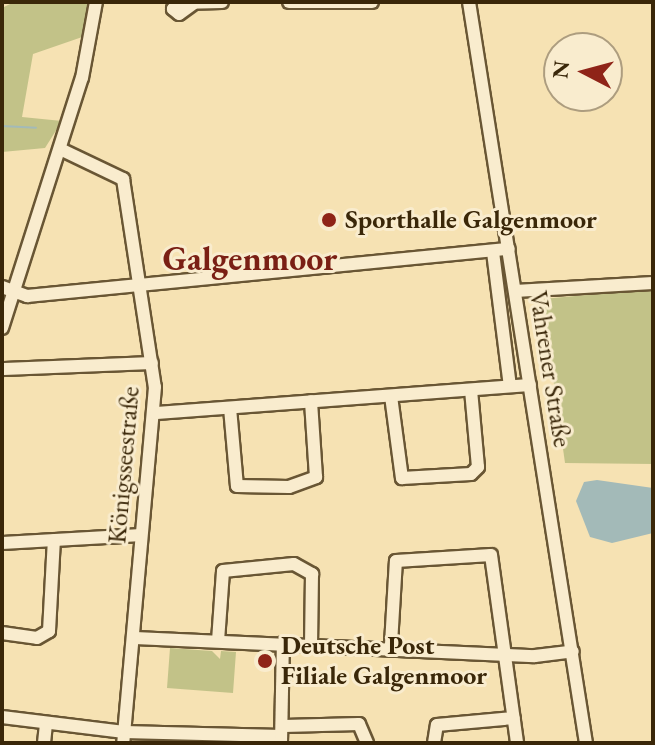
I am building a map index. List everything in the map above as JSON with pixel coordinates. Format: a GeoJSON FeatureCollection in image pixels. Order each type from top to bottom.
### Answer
{"type":"FeatureCollection","features":[{"type":"Feature","properties":{"kind":"street"},"geometry":{"type":"LineString","coordinates":[[2,328],[8,289],[60,149],[96,2]]}},
{"type":"Feature","properties":{"kind":"street"},"geometry":{"type":"LineString","coordinates":[[193,4],[222,2]]}},
{"type":"Feature","properties":{"kind":"street"},"geometry":{"type":"LineString","coordinates":[[289,2],[372,2]]}},
{"type":"Feature","properties":{"kind":"street","name":"Vahrener Straße"},"geometry":{"type":"LineString","coordinates":[[469,2],[586,743]]}},
{"type":"Feature","properties":{"kind":"street","name":"Königsseestraße"},"geometry":{"type":"LineString","coordinates":[[60,149],[123,179],[152,363],[156,413],[140,535],[135,638],[124,738]]}},
{"type":"Feature","properties":{"kind":"street"},"geometry":{"type":"LineString","coordinates":[[8,289],[141,286],[509,249]]}},
{"type":"Feature","properties":{"kind":"street"},"geometry":{"type":"LineString","coordinates":[[493,252],[510,386]]}},
{"type":"Feature","properties":{"kind":"street"},"geometry":{"type":"LineString","coordinates":[[515,291],[653,283]]}},
{"type":"Feature","properties":{"kind":"street"},"geometry":{"type":"LineString","coordinates":[[2,369],[152,363]]}},
{"type":"Feature","properties":{"kind":"street"},"geometry":{"type":"LineString","coordinates":[[156,413],[530,385]]}},
{"type":"Feature","properties":{"kind":"street"},"geometry":{"type":"LineString","coordinates":[[391,396],[402,478],[471,474],[478,467],[471,390]]}},
{"type":"Feature","properties":{"kind":"street"},"geometry":{"type":"LineString","coordinates":[[230,408],[237,486],[289,487],[316,477],[311,401]]}},
{"type":"Feature","properties":{"kind":"street"},"geometry":{"type":"LineString","coordinates":[[2,543],[140,535]]}},
{"type":"Feature","properties":{"kind":"street"},"geometry":{"type":"LineString","coordinates":[[2,633],[37,638],[49,631],[54,540]]}},
{"type":"Feature","properties":{"kind":"street"},"geometry":{"type":"LineString","coordinates":[[391,644],[396,561],[483,552],[493,563],[517,743]]}},
{"type":"Feature","properties":{"kind":"street"},"geometry":{"type":"LineString","coordinates":[[218,641],[223,571],[294,564],[312,574],[311,642]]}},
{"type":"Feature","properties":{"kind":"street"},"geometry":{"type":"LineString","coordinates":[[135,638],[391,644],[505,655],[573,651]]}},
{"type":"Feature","properties":{"kind":"street"},"geometry":{"type":"LineString","coordinates":[[282,735],[283,643]]}},
{"type":"Feature","properties":{"kind":"street"},"geometry":{"type":"LineString","coordinates":[[2,717],[124,738],[196,740],[282,735],[359,724],[367,743]]}},
{"type":"Feature","properties":{"kind":"street"},"geometry":{"type":"LineString","coordinates":[[434,743],[437,725],[514,718]]}},
{"type":"Feature","properties":{"kind":"street"},"geometry":{"type":"LineString","coordinates":[[44,743],[46,724]]}},
{"type":"Feature","properties":{"kind":"green space"},"geometry":{"type":"Polygon","coordinates":[[[14,2],[93,2],[88,35],[33,54],[22,117],[62,121],[45,148],[2,152],[2,8],[14,2]]]}},
{"type":"Feature","properties":{"kind":"green space"},"geometry":{"type":"Polygon","coordinates":[[[653,289],[653,464],[565,463],[542,299],[653,289]]]}},
{"type":"Feature","properties":{"kind":"green space"},"geometry":{"type":"Polygon","coordinates":[[[170,648],[212,651],[220,659],[221,651],[236,652],[233,693],[167,688],[170,648]]]}},
{"type":"Feature","properties":{"kind":"water"},"geometry":{"type":"Polygon","coordinates":[[[597,480],[653,488],[653,533],[612,543],[590,537],[576,501],[584,482],[597,480]]]}},
{"type":"Feature","properties":{"kind":"waterway"},"geometry":{"type":"LineString","coordinates":[[2,126],[36,128]]}},
{"type":"Feature","properties":{"kind":"place","name":"Sporthalle Galgenmoor"},"geometry":{"type":"Point","coordinates":[329,220]}},
{"type":"Feature","properties":{"kind":"place","name":"Deutsche Post Filiale Galgenmoor"},"geometry":{"type":"Point","coordinates":[265,661]}},
{"type":"Feature","properties":{"kind":"district","name":"Galgenmoor"},"geometry":{"type":"Point","coordinates":[250,259]}}]}
